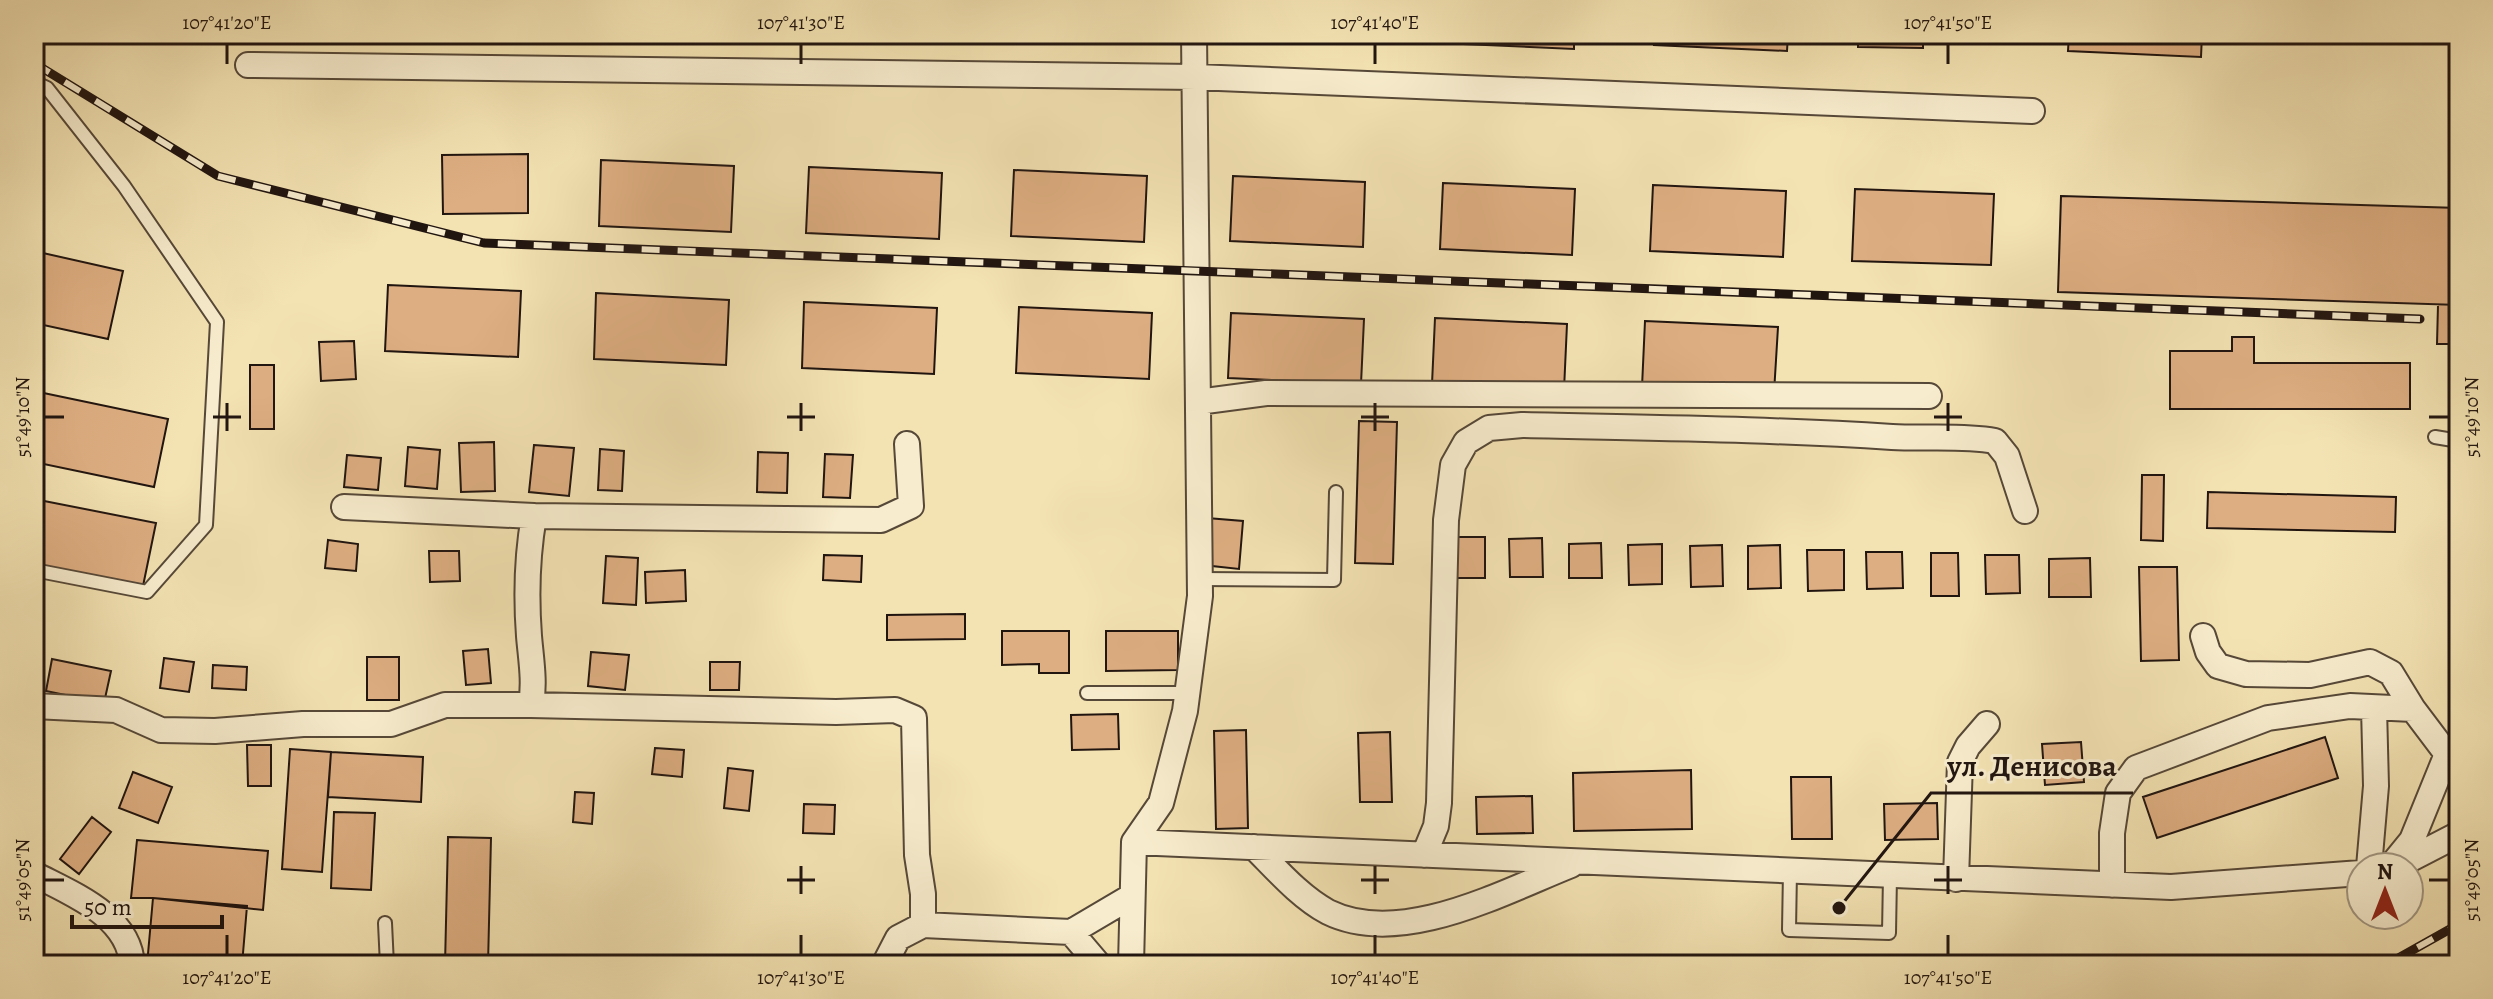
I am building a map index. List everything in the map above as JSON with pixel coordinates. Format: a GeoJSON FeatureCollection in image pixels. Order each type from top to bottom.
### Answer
{"type":"FeatureCollection","features":[{"type":"Feature","properties":{"kind":"street"},"geometry":{"type":"LineString","coordinates":[[1131,965],[1134,842],[1161,803],[1187,693],[1200,596],[1194,34]]}},
{"type":"Feature","properties":{"kind":"street"},"geometry":{"type":"LineString","coordinates":[[248,65],[1195,77],[2032,111]]}},
{"type":"Feature","properties":{"kind":"street"},"geometry":{"type":"LineString","coordinates":[[1198,402],[1266,393],[1929,396]]}},
{"type":"Feature","properties":{"kind":"street"},"geometry":{"type":"LineString","coordinates":[[1424,855],[1436,826],[1439,803],[1446,520],[1453,465],[1466,442],[1489,428],[1522,425],[1930,439],[1969,437],[1995,441],[2007,456],[2025,511]]}},
{"type":"Feature","properties":{"kind":"street"},"geometry":{"type":"LineString","coordinates":[[344,507],[534,516],[881,520],[911,506],[907,444]]}},
{"type":"Feature","properties":{"kind":"street"},"geometry":{"type":"LineString","coordinates":[[531,705],[534,684],[527,590],[534,516]]}},
{"type":"Feature","properties":{"kind":"street"},"geometry":{"type":"LineString","coordinates":[[2203,636],[2208,652],[2218,666],[2246,674],[2310,675],[2370,662],[2391,673],[2413,709],[2453,762],[2404,851]]}},
{"type":"Feature","properties":{"kind":"street"},"geometry":{"type":"LineString","coordinates":[[34,706],[116,710],[161,730],[215,731],[303,724],[391,724],[445,705],[836,712],[895,710],[914,718],[917,855],[923,894],[923,925]]}},
{"type":"Feature","properties":{"kind":"street"},"geometry":{"type":"LineString","coordinates":[[2112,885],[2112,833],[2118,793],[2136,768],[2268,718],[2350,706],[2413,709]]}},
{"type":"Feature","properties":{"kind":"street"},"geometry":{"type":"LineString","coordinates":[[2370,851],[2376,786],[2374,708]]}},
{"type":"Feature","properties":{"kind":"street"},"geometry":{"type":"LineString","coordinates":[[1956,879],[1960,762],[1968,746],[1987,724]]}},
{"type":"Feature","properties":{"kind":"street"},"geometry":{"type":"LineString","coordinates":[[2424,851],[2459,834]]}},
{"type":"Feature","properties":{"kind":"street"},"geometry":{"type":"LineString","coordinates":[[1134,842],[2171,887],[2345,874]]}},
{"type":"Feature","properties":{"kind":"street"},"geometry":{"type":"LineString","coordinates":[[1254,847],[1295,887],[1329,912],[1368,923],[1418,922],[1581,861]]}},
{"type":"Feature","properties":{"kind":"street"},"geometry":{"type":"LineString","coordinates":[[34,874],[109,917],[131,949],[132,965]]}},
{"type":"Feature","properties":{"kind":"street"},"geometry":{"type":"LineString","coordinates":[[884,965],[898,938],[923,925],[1071,932],[1132,896]]}},
{"type":"Feature","properties":{"kind":"street"},"geometry":{"type":"LineString","coordinates":[[1071,932],[1099,965]]}},
{"type":"Feature","properties":{"kind":"lane"},"geometry":{"type":"LineString","coordinates":[[34,82],[47,88],[124,186],[217,322],[206,525],[147,592],[34,570]]}},
{"type":"Feature","properties":{"kind":"lane"},"geometry":{"type":"LineString","coordinates":[[2435,437],[2459,441]]}},
{"type":"Feature","properties":{"kind":"lane"},"geometry":{"type":"LineString","coordinates":[[1200,579],[1334,580],[1336,492]]}},
{"type":"Feature","properties":{"kind":"lane"},"geometry":{"type":"LineString","coordinates":[[1087,693],[1187,693]]}},
{"type":"Feature","properties":{"kind":"lane"},"geometry":{"type":"LineString","coordinates":[[1790,871],[1789,930],[1889,933],[1890,876]]}},
{"type":"Feature","properties":{"kind":"lane"},"geometry":{"type":"LineString","coordinates":[[385,923],[387,965]]}},
{"type":"Feature","properties":{"kind":"building"},"geometry":{"type":"Polygon","coordinates":[[[1441,34],[1574,34],[1574,49],[1441,43],[1441,34]]]}},
{"type":"Feature","properties":{"kind":"building"},"geometry":{"type":"Polygon","coordinates":[[[1655,34],[1788,34],[1787,51],[1654,45],[1655,34]]]}},
{"type":"Feature","properties":{"kind":"building"},"geometry":{"type":"Polygon","coordinates":[[[1858,34],[1923,34],[1923,48],[1858,47],[1858,34]]]}},
{"type":"Feature","properties":{"kind":"building"},"geometry":{"type":"Polygon","coordinates":[[[2069,34],[2202,34],[2201,57],[2068,51],[2069,34]]]}},
{"type":"Feature","properties":{"kind":"building"},"geometry":{"type":"Polygon","coordinates":[[[528,154],[528,213],[443,214],[442,155],[528,154]]]}},
{"type":"Feature","properties":{"kind":"building"},"geometry":{"type":"Polygon","coordinates":[[[601,160],[734,166],[731,232],[599,226],[601,160]]]}},
{"type":"Feature","properties":{"kind":"building"},"geometry":{"type":"Polygon","coordinates":[[[809,167],[942,173],[939,239],[806,233],[809,167]]]}},
{"type":"Feature","properties":{"kind":"building"},"geometry":{"type":"Polygon","coordinates":[[[1014,170],[1147,176],[1144,242],[1011,236],[1014,170]]]}},
{"type":"Feature","properties":{"kind":"building"},"geometry":{"type":"Polygon","coordinates":[[[1233,176],[1365,182],[1363,247],[1230,241],[1233,176]]]}},
{"type":"Feature","properties":{"kind":"building"},"geometry":{"type":"Polygon","coordinates":[[[1443,183],[1575,189],[1572,255],[1440,249],[1443,183]]]}},
{"type":"Feature","properties":{"kind":"building"},"geometry":{"type":"Polygon","coordinates":[[[1653,185],[1786,191],[1783,257],[1650,251],[1653,185]]]}},
{"type":"Feature","properties":{"kind":"building"},"geometry":{"type":"Polygon","coordinates":[[[1855,189],[1994,194],[1991,265],[1852,261],[1855,189]]]}},
{"type":"Feature","properties":{"kind":"building"},"geometry":{"type":"Polygon","coordinates":[[[2061,196],[2459,208],[2459,305],[2058,292],[2061,196]]]}},
{"type":"Feature","properties":{"kind":"building"},"geometry":{"type":"Polygon","coordinates":[[[34,251],[123,271],[108,339],[34,323],[34,251]]]}},
{"type":"Feature","properties":{"kind":"building"},"geometry":{"type":"Polygon","coordinates":[[[388,285],[521,291],[518,357],[385,351],[388,285]]]}},
{"type":"Feature","properties":{"kind":"building"},"geometry":{"type":"Polygon","coordinates":[[[596,293],[729,300],[726,365],[594,359],[596,293]]]}},
{"type":"Feature","properties":{"kind":"building"},"geometry":{"type":"Polygon","coordinates":[[[804,302],[937,308],[934,374],[802,368],[804,302]]]}},
{"type":"Feature","properties":{"kind":"building"},"geometry":{"type":"Polygon","coordinates":[[[2438,305],[2459,305],[2459,344],[2437,344],[2438,305]]]}},
{"type":"Feature","properties":{"kind":"building"},"geometry":{"type":"Polygon","coordinates":[[[1019,307],[1152,313],[1149,379],[1016,373],[1019,307]]]}},
{"type":"Feature","properties":{"kind":"building"},"geometry":{"type":"Polygon","coordinates":[[[1231,313],[1364,319],[1361,384],[1228,378],[1231,313]]]}},
{"type":"Feature","properties":{"kind":"building"},"geometry":{"type":"Polygon","coordinates":[[[1435,318],[1567,324],[1564,390],[1432,384],[1435,318]]]}},
{"type":"Feature","properties":{"kind":"building"},"geometry":{"type":"Polygon","coordinates":[[[1645,321],[1778,327],[1774,393],[1642,387],[1645,321]]]}},
{"type":"Feature","properties":{"kind":"building"},"geometry":{"type":"Polygon","coordinates":[[[2232,337],[2254,337],[2254,363],[2410,363],[2410,409],[2170,409],[2170,351],[2232,351],[2232,337]]]}},
{"type":"Feature","properties":{"kind":"building"},"geometry":{"type":"Polygon","coordinates":[[[354,341],[356,379],[321,381],[319,342],[354,341]]]}},
{"type":"Feature","properties":{"kind":"building"},"geometry":{"type":"Polygon","coordinates":[[[250,365],[274,365],[274,429],[250,429],[250,365]]]}},
{"type":"Feature","properties":{"kind":"building"},"geometry":{"type":"Polygon","coordinates":[[[34,391],[168,419],[154,487],[34,462],[34,391]]]}},
{"type":"Feature","properties":{"kind":"building"},"geometry":{"type":"Polygon","coordinates":[[[1359,421],[1397,422],[1393,564],[1355,563],[1359,421]]]}},
{"type":"Feature","properties":{"kind":"building"},"geometry":{"type":"Polygon","coordinates":[[[494,442],[495,491],[461,492],[459,443],[494,442]]]}},
{"type":"Feature","properties":{"kind":"building"},"geometry":{"type":"Polygon","coordinates":[[[534,445],[574,448],[569,496],[529,492],[534,445]]]}},
{"type":"Feature","properties":{"kind":"building"},"geometry":{"type":"Polygon","coordinates":[[[408,447],[440,450],[437,489],[405,486],[408,447]]]}},
{"type":"Feature","properties":{"kind":"building"},"geometry":{"type":"Polygon","coordinates":[[[600,449],[624,451],[622,491],[598,490],[600,449]]]}},
{"type":"Feature","properties":{"kind":"building"},"geometry":{"type":"Polygon","coordinates":[[[758,452],[788,453],[787,493],[757,492],[758,452]]]}},
{"type":"Feature","properties":{"kind":"building"},"geometry":{"type":"Polygon","coordinates":[[[825,454],[853,455],[850,498],[823,497],[825,454]]]}},
{"type":"Feature","properties":{"kind":"building"},"geometry":{"type":"Polygon","coordinates":[[[347,455],[381,458],[378,490],[344,487],[347,455]]]}},
{"type":"Feature","properties":{"kind":"building"},"geometry":{"type":"Polygon","coordinates":[[[2142,475],[2164,475],[2163,541],[2141,540],[2142,475]]]}},
{"type":"Feature","properties":{"kind":"building"},"geometry":{"type":"Polygon","coordinates":[[[2208,492],[2396,497],[2395,532],[2207,528],[2208,492]]]}},
{"type":"Feature","properties":{"kind":"building"},"geometry":{"type":"Polygon","coordinates":[[[34,499],[156,523],[143,586],[34,568],[34,499]]]}},
{"type":"Feature","properties":{"kind":"building"},"geometry":{"type":"Polygon","coordinates":[[[1207,518],[1243,521],[1239,569],[1203,565],[1207,518]]]}},
{"type":"Feature","properties":{"kind":"building"},"geometry":{"type":"Polygon","coordinates":[[[1451,537],[1485,537],[1485,578],[1452,578],[1451,537]]]}},
{"type":"Feature","properties":{"kind":"building"},"geometry":{"type":"Polygon","coordinates":[[[1542,538],[1543,577],[1510,577],[1509,539],[1542,538]]]}},
{"type":"Feature","properties":{"kind":"building"},"geometry":{"type":"Polygon","coordinates":[[[328,540],[358,544],[356,571],[325,568],[328,540]]]}},
{"type":"Feature","properties":{"kind":"building"},"geometry":{"type":"Polygon","coordinates":[[[1601,543],[1602,578],[1569,578],[1569,544],[1601,543]]]}},
{"type":"Feature","properties":{"kind":"building"},"geometry":{"type":"Polygon","coordinates":[[[1662,544],[1662,584],[1629,585],[1628,545],[1662,544]]]}},
{"type":"Feature","properties":{"kind":"building"},"geometry":{"type":"Polygon","coordinates":[[[1722,545],[1723,586],[1691,587],[1690,546],[1722,545]]]}},
{"type":"Feature","properties":{"kind":"building"},"geometry":{"type":"Polygon","coordinates":[[[1780,545],[1781,588],[1748,589],[1748,546],[1780,545]]]}},
{"type":"Feature","properties":{"kind":"building"},"geometry":{"type":"Polygon","coordinates":[[[1807,550],[1844,550],[1844,590],[1808,591],[1807,550]]]}},
{"type":"Feature","properties":{"kind":"building"},"geometry":{"type":"Polygon","coordinates":[[[429,551],[459,551],[460,581],[430,582],[429,551]]]}},
{"type":"Feature","properties":{"kind":"building"},"geometry":{"type":"Polygon","coordinates":[[[1866,552],[1902,552],[1903,588],[1867,589],[1866,552]]]}},
{"type":"Feature","properties":{"kind":"building"},"geometry":{"type":"Polygon","coordinates":[[[1931,553],[1958,553],[1959,596],[1931,596],[1931,553]]]}},
{"type":"Feature","properties":{"kind":"building"},"geometry":{"type":"Polygon","coordinates":[[[824,555],[862,556],[861,582],[823,580],[824,555]]]}},
{"type":"Feature","properties":{"kind":"building"},"geometry":{"type":"Polygon","coordinates":[[[1985,555],[2019,555],[2020,593],[1986,594],[1985,555]]]}},
{"type":"Feature","properties":{"kind":"building"},"geometry":{"type":"Polygon","coordinates":[[[606,556],[638,558],[636,605],[603,603],[606,556]]]}},
{"type":"Feature","properties":{"kind":"building"},"geometry":{"type":"Polygon","coordinates":[[[2090,558],[2091,597],[2049,597],[2049,559],[2090,558]]]}},
{"type":"Feature","properties":{"kind":"building"},"geometry":{"type":"Polygon","coordinates":[[[2139,567],[2177,567],[2179,660],[2141,661],[2139,567]]]}},
{"type":"Feature","properties":{"kind":"building"},"geometry":{"type":"Polygon","coordinates":[[[685,570],[686,601],[646,603],[645,572],[685,570]]]}},
{"type":"Feature","properties":{"kind":"building"},"geometry":{"type":"Polygon","coordinates":[[[965,614],[965,639],[887,640],[887,615],[965,614]]]}},
{"type":"Feature","properties":{"kind":"building"},"geometry":{"type":"Polygon","coordinates":[[[1002,631],[1069,631],[1069,673],[1039,673],[1039,664],[1002,665],[1002,631]]]}},
{"type":"Feature","properties":{"kind":"building"},"geometry":{"type":"Polygon","coordinates":[[[1106,631],[1178,631],[1178,670],[1106,671],[1106,631]]]}},
{"type":"Feature","properties":{"kind":"building"},"geometry":{"type":"Polygon","coordinates":[[[488,649],[491,683],[466,685],[463,651],[488,649]]]}},
{"type":"Feature","properties":{"kind":"building"},"geometry":{"type":"Polygon","coordinates":[[[591,652],[629,655],[625,690],[588,686],[591,652]]]}},
{"type":"Feature","properties":{"kind":"building"},"geometry":{"type":"Polygon","coordinates":[[[367,657],[399,657],[399,700],[367,700],[367,657]]]}},
{"type":"Feature","properties":{"kind":"building"},"geometry":{"type":"Polygon","coordinates":[[[164,658],[194,662],[189,692],[160,688],[164,658]]]}},
{"type":"Feature","properties":{"kind":"building"},"geometry":{"type":"Polygon","coordinates":[[[52,659],[111,671],[104,703],[46,691],[52,659]]]}},
{"type":"Feature","properties":{"kind":"building"},"geometry":{"type":"Polygon","coordinates":[[[710,662],[740,662],[739,690],[710,690],[710,662]]]}},
{"type":"Feature","properties":{"kind":"building"},"geometry":{"type":"Polygon","coordinates":[[[213,665],[247,667],[246,690],[212,688],[213,665]]]}},
{"type":"Feature","properties":{"kind":"building"},"geometry":{"type":"Polygon","coordinates":[[[1118,714],[1119,749],[1072,750],[1071,715],[1118,714]]]}},
{"type":"Feature","properties":{"kind":"building"},"geometry":{"type":"Polygon","coordinates":[[[1246,730],[1248,828],[1216,829],[1214,731],[1246,730]]]}},
{"type":"Feature","properties":{"kind":"building"},"geometry":{"type":"Polygon","coordinates":[[[1390,732],[1392,802],[1360,802],[1358,733],[1390,732]]]}},
{"type":"Feature","properties":{"kind":"building"},"geometry":{"type":"Polygon","coordinates":[[[2325,737],[2338,778],[2157,838],[2143,797],[2325,737]]]}},
{"type":"Feature","properties":{"kind":"building"},"geometry":{"type":"Polygon","coordinates":[[[2081,742],[2084,782],[2045,785],[2042,744],[2081,742]]]}},
{"type":"Feature","properties":{"kind":"building"},"geometry":{"type":"Polygon","coordinates":[[[247,745],[271,745],[271,786],[248,786],[247,745]]]}},
{"type":"Feature","properties":{"kind":"building"},"geometry":{"type":"Polygon","coordinates":[[[655,748],[684,750],[682,777],[652,774],[655,748]]]}},
{"type":"Feature","properties":{"kind":"building"},"geometry":{"type":"Polygon","coordinates":[[[290,749],[331,752],[322,872],[282,869],[290,749]]]}},
{"type":"Feature","properties":{"kind":"building"},"geometry":{"type":"Polygon","coordinates":[[[331,752],[423,757],[421,802],[328,797],[331,752]]]}},
{"type":"Feature","properties":{"kind":"building"},"geometry":{"type":"Polygon","coordinates":[[[728,768],[753,771],[749,811],[724,808],[728,768]]]}},
{"type":"Feature","properties":{"kind":"building"},"geometry":{"type":"Polygon","coordinates":[[[1691,770],[1692,829],[1574,831],[1573,773],[1691,770]]]}},
{"type":"Feature","properties":{"kind":"building"},"geometry":{"type":"Polygon","coordinates":[[[133,772],[172,787],[158,823],[119,808],[133,772]]]}},
{"type":"Feature","properties":{"kind":"building"},"geometry":{"type":"Polygon","coordinates":[[[1791,777],[1831,777],[1832,839],[1792,839],[1791,777]]]}},
{"type":"Feature","properties":{"kind":"building"},"geometry":{"type":"Polygon","coordinates":[[[575,792],[594,793],[592,824],[573,822],[575,792]]]}},
{"type":"Feature","properties":{"kind":"building"},"geometry":{"type":"Polygon","coordinates":[[[1532,796],[1533,833],[1477,834],[1476,797],[1532,796]]]}},
{"type":"Feature","properties":{"kind":"building"},"geometry":{"type":"Polygon","coordinates":[[[1937,803],[1938,839],[1885,840],[1884,804],[1937,803]]]}},
{"type":"Feature","properties":{"kind":"building"},"geometry":{"type":"Polygon","coordinates":[[[804,804],[835,805],[834,834],[803,833],[804,804]]]}},
{"type":"Feature","properties":{"kind":"building"},"geometry":{"type":"Polygon","coordinates":[[[334,812],[375,813],[371,890],[331,888],[334,812]]]}},
{"type":"Feature","properties":{"kind":"building"},"geometry":{"type":"Polygon","coordinates":[[[92,817],[111,832],[79,874],[60,859],[92,817]]]}},
{"type":"Feature","properties":{"kind":"building"},"geometry":{"type":"Polygon","coordinates":[[[448,837],[491,838],[488,965],[445,965],[448,837]]]}},
{"type":"Feature","properties":{"kind":"building"},"geometry":{"type":"Polygon","coordinates":[[[137,840],[268,851],[263,910],[131,898],[137,840]]]}},
{"type":"Feature","properties":{"kind":"building"},"geometry":{"type":"Polygon","coordinates":[[[153,898],[247,906],[242,965],[147,965],[153,898]]]}},
{"type":"Feature","properties":{"kind":"building"},"geometry":{"type":"Polygon","coordinates":[[[549,963],[592,963],[549,965],[549,963]]]}},
{"type":"Feature","properties":{"kind":"railway"},"geometry":{"type":"LineString","coordinates":[[34,63],[218,176],[484,243],[2420,319]]}},
{"type":"Feature","properties":{"kind":"railway"},"geometry":{"type":"LineString","coordinates":[[2386,965],[2459,924]]}},
{"type":"Feature","properties":{"kind":"railway"},"geometry":{"type":"LineString","coordinates":[[2443,965],[2459,958]]}},
{"type":"Feature","properties":{"kind":"place","name":"ул. Денисова"},"geometry":{"type":"Point","coordinates":[1839,908]}}]}
